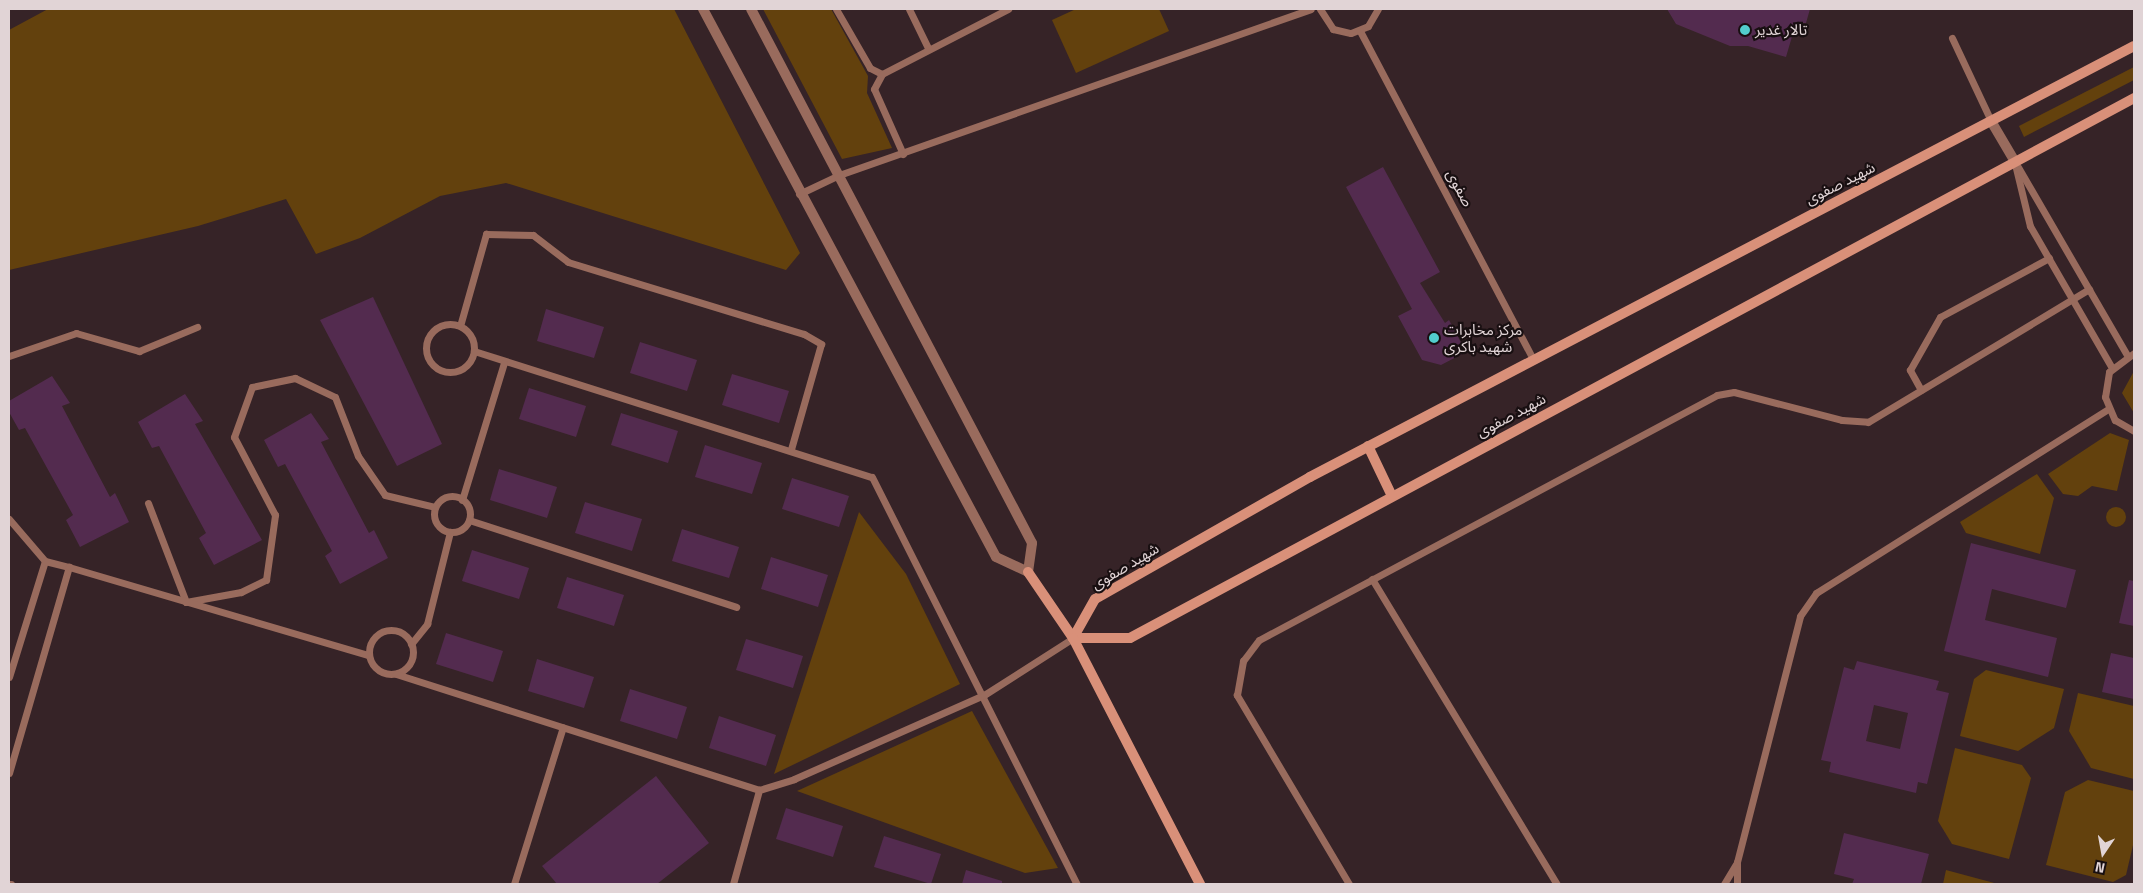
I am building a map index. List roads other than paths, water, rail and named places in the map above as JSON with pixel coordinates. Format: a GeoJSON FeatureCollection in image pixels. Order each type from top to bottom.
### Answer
{"type":"FeatureCollection","features":[{"type":"Feature","properties":{"kind":"street"},"geometry":{"type":"LineString","coordinates":[[703,9],[798,194],[996,557],[1028,572],[1074,638],[1200,884]]}},
{"type":"Feature","properties":{"kind":"street"},"geometry":{"type":"LineString","coordinates":[[752,9],[1032,543],[1028,572]]}},
{"type":"Feature","properties":{"kind":"street","name":"شهید صفوی"},"geometry":{"type":"LineString","coordinates":[[2134,46],[1368,446],[1095,599],[1074,638],[1130,638],[2014,160],[2134,98]]}},
{"type":"Feature","properties":{"kind":"street"},"geometry":{"type":"LineString","coordinates":[[1991,122],[2014,160]]}},
{"type":"Feature","properties":{"kind":"street"},"geometry":{"type":"LineString","coordinates":[[1368,446],[1392,496]]}},
{"type":"Feature","properties":{"kind":"lane"},"geometry":{"type":"LineString","coordinates":[[836,9],[870,68],[882,74]]}},
{"type":"Feature","properties":{"kind":"lane"},"geometry":{"type":"LineString","coordinates":[[909,9],[928,48]]}},
{"type":"Feature","properties":{"kind":"lane"},"geometry":{"type":"LineString","coordinates":[[903,154],[874,89],[882,74],[996,11],[1008,9]]}},
{"type":"Feature","properties":{"kind":"lane"},"geometry":{"type":"LineString","coordinates":[[798,194],[839,175],[1311,9]]}},
{"type":"Feature","properties":{"kind":"lane"},"geometry":{"type":"LineString","coordinates":[[1320,9],[1333,28],[1360,31],[1374,20],[1378,9]]}},
{"type":"Feature","properties":{"kind":"lane","name":"صفوی"},"geometry":{"type":"LineString","coordinates":[[1360,31],[1533,359]]}},
{"type":"Feature","properties":{"kind":"lane"},"geometry":{"type":"LineString","coordinates":[[1952,38],[1991,122]]}},
{"type":"Feature","properties":{"kind":"lane"},"geometry":{"type":"LineString","coordinates":[[2014,160],[2030,226],[2112,368]]}},
{"type":"Feature","properties":{"kind":"lane"},"geometry":{"type":"LineString","coordinates":[[2014,160],[2089,289],[2131,354],[2112,368],[2105,384],[2108,409],[2115,420],[2134,431]]}},
{"type":"Feature","properties":{"kind":"lane"},"geometry":{"type":"LineString","coordinates":[[460,326],[486,234],[533,235],[568,262],[804,334],[821,344],[791,449]]}},
{"type":"Feature","properties":{"kind":"lane"},"geometry":{"type":"LineString","coordinates":[[1920,390],[1910,370],[1940,317],[2048,258]]}},
{"type":"Feature","properties":{"kind":"lane"},"geometry":{"type":"LineString","coordinates":[[1349,884],[1237,695],[1243,661],[1259,640],[1717,395],[1734,392],[1842,420],[1868,422],[2071,297],[2089,289]]}},
{"type":"Feature","properties":{"kind":"lane"},"geometry":{"type":"LineString","coordinates":[[444,324],[460,326],[471,336],[474,351],[458,370],[443,371],[430,362],[425,347],[431,332],[444,324]]}},
{"type":"Feature","properties":{"kind":"lane"},"geometry":{"type":"LineString","coordinates":[[9,356],[76,333],[139,351],[197,326]]}},
{"type":"Feature","properties":{"kind":"lane"},"geometry":{"type":"LineString","coordinates":[[474,351],[504,362],[791,449],[872,477],[984,695],[1077,884]]}},
{"type":"Feature","properties":{"kind":"lane"},"geometry":{"type":"LineString","coordinates":[[469,520],[462,500],[504,362]]}},
{"type":"Feature","properties":{"kind":"lane"},"geometry":{"type":"LineString","coordinates":[[186,602],[241,592],[266,580],[275,516],[234,437],[252,387],[295,378],[335,397],[358,456],[385,495],[435,507]]}},
{"type":"Feature","properties":{"kind":"lane"},"geometry":{"type":"LineString","coordinates":[[1736,884],[1737,862],[1800,616],[1816,593],[2108,409]]}},
{"type":"Feature","properties":{"kind":"lane"},"geometry":{"type":"LineString","coordinates":[[435,507],[447,497],[462,500]]}},
{"type":"Feature","properties":{"kind":"lane"},"geometry":{"type":"LineString","coordinates":[[148,502],[186,602]]}},
{"type":"Feature","properties":{"kind":"lane"},"geometry":{"type":"LineString","coordinates":[[435,507],[436,523],[450,532],[461,529],[469,520]]}},
{"type":"Feature","properties":{"kind":"lane"},"geometry":{"type":"LineString","coordinates":[[9,519],[44,561],[368,655],[381,672],[396,674],[759,790],[794,779],[984,695],[1074,638]]}},
{"type":"Feature","properties":{"kind":"lane"},"geometry":{"type":"LineString","coordinates":[[469,520],[736,607]]}},
{"type":"Feature","properties":{"kind":"lane"},"geometry":{"type":"LineString","coordinates":[[396,674],[411,662],[411,644],[427,624],[450,532]]}},
{"type":"Feature","properties":{"kind":"lane"},"geometry":{"type":"LineString","coordinates":[[9,677],[44,561]]}},
{"type":"Feature","properties":{"kind":"lane"},"geometry":{"type":"LineString","coordinates":[[9,773],[69,567]]}},
{"type":"Feature","properties":{"kind":"lane"},"geometry":{"type":"LineString","coordinates":[[1372,579],[1558,884]]}},
{"type":"Feature","properties":{"kind":"lane"},"geometry":{"type":"LineString","coordinates":[[368,655],[371,641],[382,632],[402,633],[411,644]]}},
{"type":"Feature","properties":{"kind":"lane"},"geometry":{"type":"LineString","coordinates":[[514,884],[563,727]]}},
{"type":"Feature","properties":{"kind":"lane"},"geometry":{"type":"LineString","coordinates":[[733,884],[759,790]]}},
{"type":"Feature","properties":{"kind":"lane"},"geometry":{"type":"LineString","coordinates":[[1724,884],[1737,862]]}},
{"type":"Feature","properties":{"kind":"place","name":"تالار غدیر"},"geometry":{"type":"Point","coordinates":[1745,30]}},
{"type":"Feature","properties":{"kind":"place","name":"مرکز مخابرات شهید باکری"},"geometry":{"type":"Point","coordinates":[1434,338]}}]}
